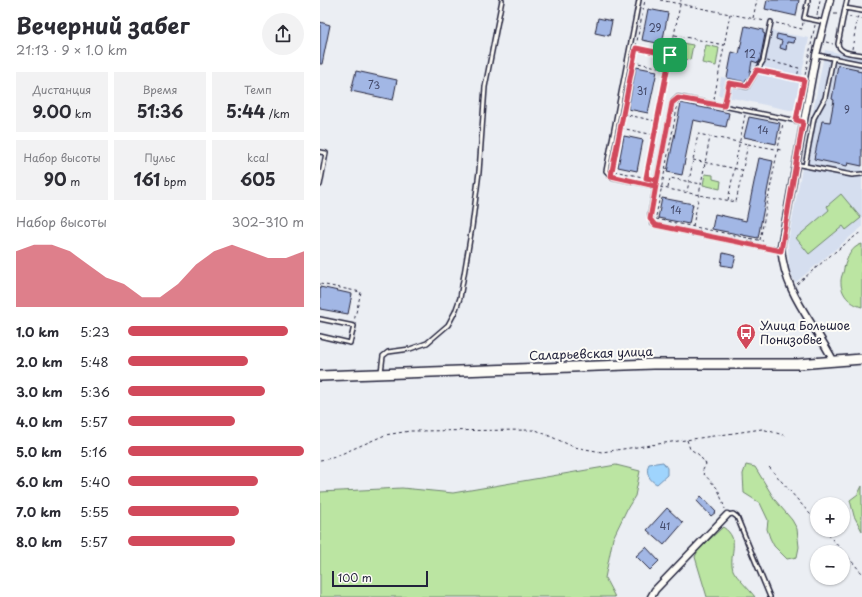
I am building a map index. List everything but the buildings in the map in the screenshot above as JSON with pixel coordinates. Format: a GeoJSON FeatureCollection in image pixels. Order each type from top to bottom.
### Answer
{"type":"FeatureCollection","features":[{"type":"Feature","properties":{"kind":"street"},"geometry":{"type":"LineString","coordinates":[[830,0],[826,22],[816,55],[795,164],[781,251],[785,274],[793,295],[834,362]]}},
{"type":"Feature","properties":{"kind":"street","name":"Саларьевская улица"},"geometry":{"type":"LineString","coordinates":[[320,376],[653,364],[798,364],[862,359]]}},
{"type":"Feature","properties":{"kind":"street"},"geometry":{"type":"LineString","coordinates":[[652,597],[655,590],[727,515]]}},
{"type":"Feature","properties":{"kind":"lane"},"geometry":{"type":"LineString","coordinates":[[380,374],[383,356],[388,352],[417,348],[437,336],[448,325],[460,298],[479,172],[485,86],[502,0]]}},
{"type":"Feature","properties":{"kind":"lane"},"geometry":{"type":"LineString","coordinates":[[639,0],[606,171],[612,177],[655,186]]}},
{"type":"Feature","properties":{"kind":"lane"},"geometry":{"type":"LineString","coordinates":[[808,0],[804,18],[826,22]]}},
{"type":"Feature","properties":{"kind":"lane"},"geometry":{"type":"LineString","coordinates":[[847,0],[839,45],[841,50],[862,55]]}},
{"type":"Feature","properties":{"kind":"lane"},"geometry":{"type":"LineString","coordinates":[[846,8],[861,11]]}},
{"type":"Feature","properties":{"kind":"lane"},"geometry":{"type":"LineString","coordinates":[[724,106],[729,83],[747,86],[763,61],[771,22]]}},
{"type":"Feature","properties":{"kind":"lane"},"geometry":{"type":"LineString","coordinates":[[816,55],[862,64]]}},
{"type":"Feature","properties":{"kind":"lane"},"geometry":{"type":"LineString","coordinates":[[805,166],[814,118],[825,98],[833,58]]}},
{"type":"Feature","properties":{"kind":"lane"},"geometry":{"type":"LineString","coordinates":[[781,251],[654,224],[650,215],[672,103],[679,97],[803,122]]}},
{"type":"Feature","properties":{"kind":"lane"},"geometry":{"type":"LineString","coordinates":[[320,152],[326,153],[320,184]]}},
{"type":"Feature","properties":{"kind":"lane"},"geometry":{"type":"LineString","coordinates":[[795,164],[852,175],[862,174]]}},
{"type":"Feature","properties":{"kind":"lane"},"geometry":{"type":"LineString","coordinates":[[320,318],[354,326],[350,343],[320,336]]}},
{"type":"Feature","properties":{"kind":"lane"},"geometry":{"type":"LineString","coordinates":[[727,515],[733,514],[737,517],[770,597]]}},
{"type":"Feature","properties":{"kind":"path"},"geometry":{"type":"LineString","coordinates":[[645,0],[612,171],[657,180]]}},
{"type":"Feature","properties":{"kind":"path"},"geometry":{"type":"LineString","coordinates":[[660,0],[802,29],[804,18]]}},
{"type":"Feature","properties":{"kind":"path"},"geometry":{"type":"LineString","coordinates":[[646,178],[681,0]]}},
{"type":"Feature","properties":{"kind":"path"},"geometry":{"type":"LineString","coordinates":[[753,19],[757,0]]}},
{"type":"Feature","properties":{"kind":"path"},"geometry":{"type":"LineString","coordinates":[[796,120],[820,0]]}},
{"type":"Feature","properties":{"kind":"path"},"geometry":{"type":"LineString","coordinates":[[851,53],[861,11]]}},
{"type":"Feature","properties":{"kind":"path"},"geometry":{"type":"LineString","coordinates":[[713,103],[730,14]]}},
{"type":"Feature","properties":{"kind":"path"},"geometry":{"type":"LineString","coordinates":[[674,35],[724,45]]}},
{"type":"Feature","properties":{"kind":"path"},"geometry":{"type":"LineString","coordinates":[[826,42],[839,45]]}},
{"type":"Feature","properties":{"kind":"path"},"geometry":{"type":"LineString","coordinates":[[636,48],[670,55]]}},
{"type":"Feature","properties":{"kind":"path"},"geometry":{"type":"LineString","coordinates":[[763,61],[799,68],[797,78]]}},
{"type":"Feature","properties":{"kind":"path"},"geometry":{"type":"LineString","coordinates":[[633,62],[667,69]]}},
{"type":"Feature","properties":{"kind":"path"},"geometry":{"type":"LineString","coordinates":[[757,70],[804,80]]}},
{"type":"Feature","properties":{"kind":"path"},"geometry":{"type":"LineString","coordinates":[[654,224],[679,97]]}},
{"type":"Feature","properties":{"kind":"path"},"geometry":{"type":"LineString","coordinates":[[623,114],[657,121]]}},
{"type":"Feature","properties":{"kind":"path"},"geometry":{"type":"LineString","coordinates":[[728,200],[745,116]]}},
{"type":"Feature","properties":{"kind":"path"},"geometry":{"type":"LineString","coordinates":[[760,240],[783,123]]}},
{"type":"Feature","properties":{"kind":"path"},"geometry":{"type":"LineString","coordinates":[[620,128],[654,135]]}},
{"type":"Feature","properties":{"kind":"path"},"geometry":{"type":"LineString","coordinates":[[686,192],[698,134],[782,150]]}},
{"type":"Feature","properties":{"kind":"path"},"geometry":{"type":"LineString","coordinates":[[693,226],[711,136]]}},
{"type":"Feature","properties":{"kind":"path"},"geometry":{"type":"LineString","coordinates":[[664,188],[736,202],[748,144]]}},
{"type":"Feature","properties":{"kind":"path"},"geometry":{"type":"LineString","coordinates":[[693,160],[742,170]]}},
{"type":"Feature","properties":{"kind":"path"},"geometry":{"type":"LineString","coordinates":[[668,189],[670,178],[701,184]]}},
{"type":"Feature","properties":{"kind":"path"},"geometry":{"type":"LineString","coordinates":[[655,218],[763,240]]}},
{"type":"Feature","properties":{"kind":"path"},"geometry":{"type":"LineString","coordinates":[[794,287],[830,254],[862,231]]}},
{"type":"Feature","properties":{"kind":"path"},"geometry":{"type":"LineString","coordinates":[[320,284],[361,292],[354,326]]}},
{"type":"Feature","properties":{"kind":"path"},"geometry":{"type":"LineString","coordinates":[[320,460],[332,458],[385,435],[410,431],[536,430],[574,447],[602,452],[762,429],[787,436]]}},
{"type":"Feature","properties":{"kind":"path"},"geometry":{"type":"LineString","coordinates":[[687,440],[690,449],[698,454],[706,464],[702,472],[722,495],[727,515]]}},
{"type":"Feature","properties":{"kind":"path"},"geometry":{"type":"LineString","coordinates":[[769,467],[810,514]]}},
{"type":"Feature","properties":{"kind":"path"},"geometry":{"type":"LineString","coordinates":[[830,537],[862,573]]}},
{"type":"Feature","properties":{"kind":"shaded area"},"geometry":{"type":"Polygon","coordinates":[[[745,26],[809,38],[794,111],[718,95],[721,77],[727,78],[732,52],[739,55],[745,26]]]}},
{"type":"Feature","properties":{"kind":"shaded area"},"geometry":{"type":"Polygon","coordinates":[[[825,50],[862,58],[862,227],[795,283],[789,268],[788,241],[825,50]]]}},
{"type":"Feature","properties":{"kind":"green space"},"geometry":{"type":"Polygon","coordinates":[[[679,40],[682,40],[682,43],[693,45],[690,60],[675,57],[679,40]]]}},
{"type":"Feature","properties":{"kind":"green space"},"geometry":{"type":"Polygon","coordinates":[[[706,45],[719,48],[716,66],[702,63],[706,45]]]}},
{"type":"Feature","properties":{"kind":"green space"},"geometry":{"type":"Polygon","coordinates":[[[705,174],[713,175],[713,179],[721,181],[720,189],[703,185],[705,174]]]}},
{"type":"Feature","properties":{"kind":"green space"},"geometry":{"type":"Polygon","coordinates":[[[841,194],[861,218],[846,230],[843,226],[809,254],[796,238],[829,210],[827,206],[841,194]]]}},
{"type":"Feature","properties":{"kind":"green space"},"geometry":{"type":"Polygon","coordinates":[[[862,244],[862,307],[850,301],[844,294],[841,285],[841,277],[850,253],[858,245],[862,244]]]}},
{"type":"Feature","properties":{"kind":"green space"},"geometry":{"type":"Polygon","coordinates":[[[616,465],[640,471],[635,496],[613,538],[605,578],[615,597],[320,597],[320,492],[402,488],[453,493],[616,465]]]}},
{"type":"Feature","properties":{"kind":"green space"},"geometry":{"type":"Polygon","coordinates":[[[746,465],[755,467],[775,500],[792,520],[797,529],[799,547],[797,557],[787,559],[774,546],[767,529],[768,520],[760,503],[744,493],[743,474],[746,465]]]}},
{"type":"Feature","properties":{"kind":"green space"},"geometry":{"type":"Polygon","coordinates":[[[862,486],[862,531],[854,516],[850,500],[858,494],[862,486]]]}},
{"type":"Feature","properties":{"kind":"green space"},"geometry":{"type":"Polygon","coordinates":[[[723,527],[732,537],[733,570],[755,597],[707,597],[695,557],[698,550],[723,527]]]}},
{"type":"Feature","properties":{"kind":"water"},"geometry":{"type":"Polygon","coordinates":[[[663,462],[667,468],[667,475],[657,484],[654,483],[647,470],[649,464],[663,462]]]}},
{"type":"Feature","properties":{"kind":"place","name":"Улица Большое Понизовье"},"geometry":{"type":"Point","coordinates":[746,350]}},
{"type":"Feature","properties":{"kind":"route"},"geometry":{"type":"LineString","coordinates":[[670,55],[636,48],[611,176],[655,186],[672,103],[678,98],[682,97],[724,106],[729,83],[747,86],[757,70],[804,80],[796,120],[803,122],[781,251],[655,225],[652,223],[650,215],[657,180],[646,178],[670,55]]}}]}
